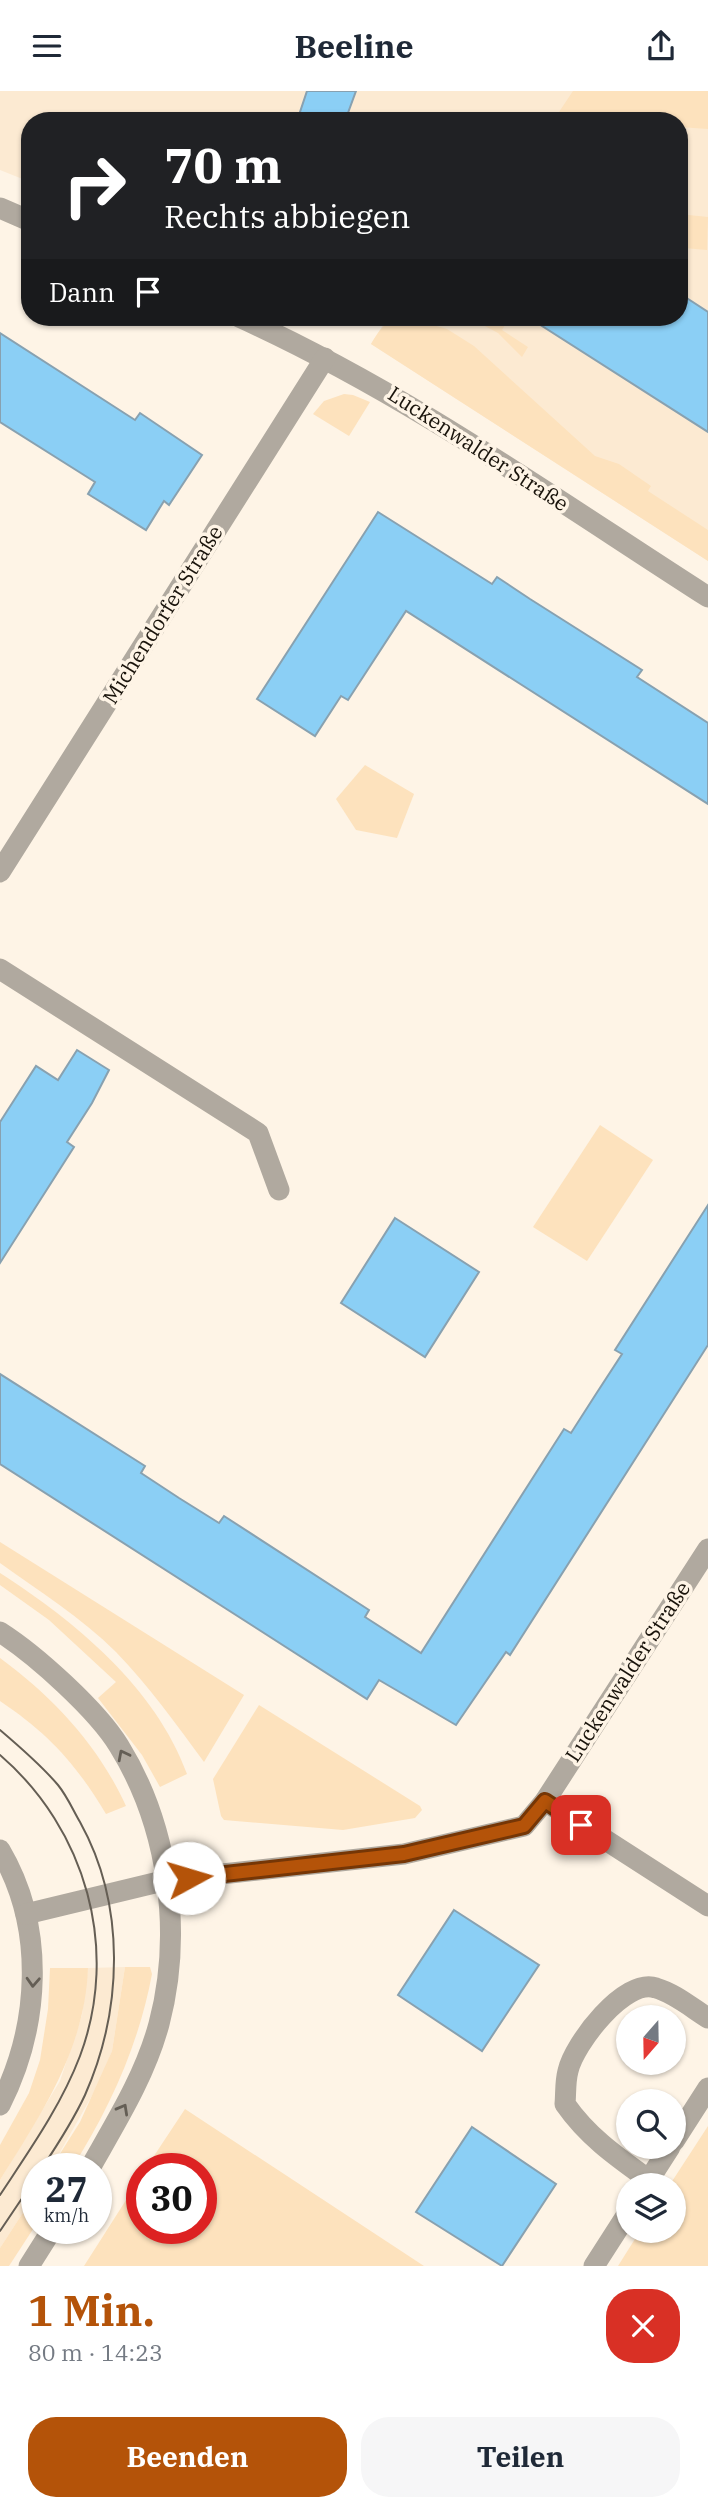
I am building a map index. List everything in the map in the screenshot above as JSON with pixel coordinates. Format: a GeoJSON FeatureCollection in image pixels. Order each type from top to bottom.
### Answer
{"type":"FeatureCollection","features":[{"type":"Feature","properties":{"kind":"street"},"geometry":{"type":"LineString","coordinates":[[0,208],[21,217]]}},
{"type":"Feature","properties":{"kind":"street","name":"Luckenwalder Straße"},"geometry":{"type":"LineString","coordinates":[[258,326],[387,391],[708,597]]}},
{"type":"Feature","properties":{"kind":"street","name":"Michendorfer Straße"},"geometry":{"type":"LineString","coordinates":[[0,872],[325,358]]}},
{"type":"Feature","properties":{"kind":"street"},"geometry":{"type":"LineString","coordinates":[[0,969],[258,1133],[279,1190]]}},
{"type":"Feature","properties":{"kind":"street","name":"Luckenwalder Straße"},"geometry":{"type":"LineString","coordinates":[[26,1915],[167,1880],[404,1854],[524,1826],[545,1801],[705,1559]]}},
{"type":"Feature","properties":{"kind":"street"},"geometry":{"type":"LineString","coordinates":[[0,1632],[71,1691],[119,1745],[152,1816],[167,1880],[169,1982],[159,2027],[142,2074],[98,2153]]}},
{"type":"Feature","properties":{"kind":"street"},"geometry":{"type":"LineString","coordinates":[[545,1801],[708,1906]]}},
{"type":"Feature","properties":{"kind":"street"},"geometry":{"type":"LineString","coordinates":[[0,1850],[11,1870],[26,1915],[34,1968],[26,2031],[0,2105]]}},
{"type":"Feature","properties":{"kind":"street"},"geometry":{"type":"LineString","coordinates":[[635,2173],[582,2127],[565,2104],[568,2070],[587,2035],[610,2007],[634,1988],[655,1987],[708,2018]]}},
{"type":"Feature","properties":{"kind":"street"},"geometry":{"type":"LineString","coordinates":[[686,2122],[708,2088]]}},
{"type":"Feature","properties":{"kind":"street"},"geometry":{"type":"LineString","coordinates":[[594,2266],[616,2232]]}},
{"type":"Feature","properties":{"kind":"street"},"geometry":{"type":"LineString","coordinates":[[29,2266],[43,2244]]}},
{"type":"Feature","properties":{"kind":"shaded area"},"geometry":{"type":"Polygon","coordinates":[[[0,91],[708,91],[708,561],[371,344],[382,326],[688,326],[688,112],[21,112],[21,178],[0,170],[0,91]]]}},
{"type":"Feature","properties":{"kind":"shaded area"},"geometry":{"type":"Polygon","coordinates":[[[573,91],[708,91],[708,129],[688,128],[688,112],[559,112],[573,91]]]}},
{"type":"Feature","properties":{"kind":"shaded area"},"geometry":{"type":"Polygon","coordinates":[[[688,215],[708,217],[707,250],[688,248],[688,215]]]}},
{"type":"Feature","properties":{"kind":"shaded area"},"geometry":{"type":"Polygon","coordinates":[[[384,326],[437,326],[447,329],[474,346],[595,456],[619,464],[651,486],[648,491],[708,530],[708,561],[371,344],[384,326]]]}},
{"type":"Feature","properties":{"kind":"shaded area"},"geometry":{"type":"Polygon","coordinates":[[[485,326],[504,326],[502,330],[528,347],[522,357],[498,333],[485,326]]]}},
{"type":"Feature","properties":{"kind":"shaded area"},"geometry":{"type":"Polygon","coordinates":[[[344,394],[370,402],[349,436],[313,414],[324,401],[344,394]]]}},
{"type":"Feature","properties":{"kind":"shaded area"},"geometry":{"type":"Polygon","coordinates":[[[365,765],[414,794],[397,838],[356,830],[336,799],[365,765]]]}},
{"type":"Feature","properties":{"kind":"shaded area"},"geometry":{"type":"Polygon","coordinates":[[[600,1125],[653,1160],[587,1261],[533,1227],[600,1125]]]}},
{"type":"Feature","properties":{"kind":"shaded area"},"geometry":{"type":"Polygon","coordinates":[[[0,1542],[244,1695],[204,1762],[173,1719],[116,1652],[75,1616],[0,1563],[0,1542]]]}},
{"type":"Feature","properties":{"kind":"shaded area"},"geometry":{"type":"Polygon","coordinates":[[[0,1573],[56,1613],[110,1659],[155,1713],[187,1774],[160,1787],[142,1755],[98,1698],[116,1682],[49,1620],[0,1585],[0,1573]]]}},
{"type":"Feature","properties":{"kind":"shaded area"},"geometry":{"type":"Polygon","coordinates":[[[0,1658],[39,1689],[73,1724],[102,1763],[126,1806],[106,1814],[84,1780],[60,1751],[0,1701],[0,1658]]]}},
{"type":"Feature","properties":{"kind":"shaded area"},"geometry":{"type":"Polygon","coordinates":[[[259,1705],[420,1806],[422,1810],[415,1818],[343,1830],[224,1820],[213,1779],[259,1705]]]}},
{"type":"Feature","properties":{"kind":"shaded area"},"geometry":{"type":"Polygon","coordinates":[[[125,1967],[112,2051],[98,2085],[59,2153],[21,2153],[21,2216],[0,2248],[0,2180],[60,2081],[82,2015],[88,1968],[125,1967]]]}},
{"type":"Feature","properties":{"kind":"shaded area"},"geometry":{"type":"Polygon","coordinates":[[[125,1967],[150,1967],[152,1974],[139,2025],[111,2099],[81,2153],[60,2153],[80,2122],[112,2051],[125,1967]]]}},
{"type":"Feature","properties":{"kind":"shaded area"},"geometry":{"type":"Polygon","coordinates":[[[50,1968],[88,1968],[79,2026],[70,2053],[46,2105],[0,2180],[0,2145],[29,2093],[40,2060],[48,2009],[50,1968]]]}},
{"type":"Feature","properties":{"kind":"shaded area"},"geometry":{"type":"Polygon","coordinates":[[[185,2109],[424,2266],[84,2266],[98,2244],[112,2244],[112,2222],[126,2200],[126,2244],[217,2244],[217,2153],[156,2153],[185,2109]]]}},
{"type":"Feature","properties":{"kind":"shaded area"},"geometry":{"type":"Polygon","coordinates":[[[708,2126],[708,2266],[618,2266],[632,2243],[686,2243],[686,2173],[677,2173],[708,2126]]]}},
{"type":"Feature","properties":{"kind":"shaded area"},"geometry":{"type":"Polygon","coordinates":[[[21,2216],[21,2244],[23,2244],[9,2266],[0,2266],[0,2248],[21,2216]]]}},
{"type":"Feature","properties":{"kind":"building"},"geometry":{"type":"Polygon","coordinates":[[[307,91],[356,91],[348,112],[300,112],[307,91]]]}},
{"type":"Feature","properties":{"kind":"building"},"geometry":{"type":"Polygon","coordinates":[[[688,299],[708,312],[708,432],[542,326],[688,326],[688,299]]]}},
{"type":"Feature","properties":{"kind":"building"},"geometry":{"type":"Polygon","coordinates":[[[0,333],[135,420],[140,413],[202,455],[169,505],[164,501],[146,530],[88,494],[95,482],[0,422],[0,333]]]}},
{"type":"Feature","properties":{"kind":"building"},"geometry":{"type":"Polygon","coordinates":[[[378,512],[492,584],[497,577],[642,670],[637,677],[708,723],[708,804],[406,611],[348,700],[341,696],[315,736],[257,699],[378,512]]]}},
{"type":"Feature","properties":{"kind":"building"},"geometry":{"type":"Polygon","coordinates":[[[77,1050],[109,1070],[67,1142],[74,1147],[0,1263],[0,1122],[36,1066],[58,1080],[77,1050]]]}},
{"type":"Feature","properties":{"kind":"building"},"geometry":{"type":"Polygon","coordinates":[[[708,1205],[708,1345],[510,1655],[506,1652],[456,1725],[379,1680],[367,1699],[0,1464],[0,1374],[145,1466],[141,1473],[179,1498],[219,1523],[224,1516],[369,1610],[365,1617],[421,1653],[564,1429],[571,1433],[622,1354],[615,1350],[708,1205]]]}},
{"type":"Feature","properties":{"kind":"building"},"geometry":{"type":"Polygon","coordinates":[[[395,1218],[479,1272],[425,1357],[341,1303],[395,1218]]]}},
{"type":"Feature","properties":{"kind":"building"},"geometry":{"type":"Polygon","coordinates":[[[454,1910],[539,1965],[482,2051],[398,1995],[454,1910]]]}},
{"type":"Feature","properties":{"kind":"building"},"geometry":{"type":"Polygon","coordinates":[[[472,2127],[556,2184],[502,2266],[416,2212],[472,2127]]]}},
{"type":"Feature","properties":{"kind":"tram line"},"geometry":{"type":"LineString","coordinates":[[0,1730],[45,1770],[67,1798],[95,1854],[106,1888],[112,1922],[114,1957],[107,2028],[85,2095],[51,2153]]}},
{"type":"Feature","properties":{"kind":"tram line"},"geometry":{"type":"LineString","coordinates":[[0,1755],[30,1785],[54,1818],[74,1855],[87,1893],[95,1933],[96,1974],[92,2015],[72,2075],[44,2128],[0,2195]]}},
{"type":"Feature","properties":{"kind":"tram line"},"geometry":{"type":"LineString","coordinates":[[0,2231],[21,2200]]}},
{"type":"Feature","properties":{"kind":"route"},"geometry":{"type":"LineString","coordinates":[[189,1878],[404,1854],[524,1826],[545,1801],[581,1825]]}}]}
